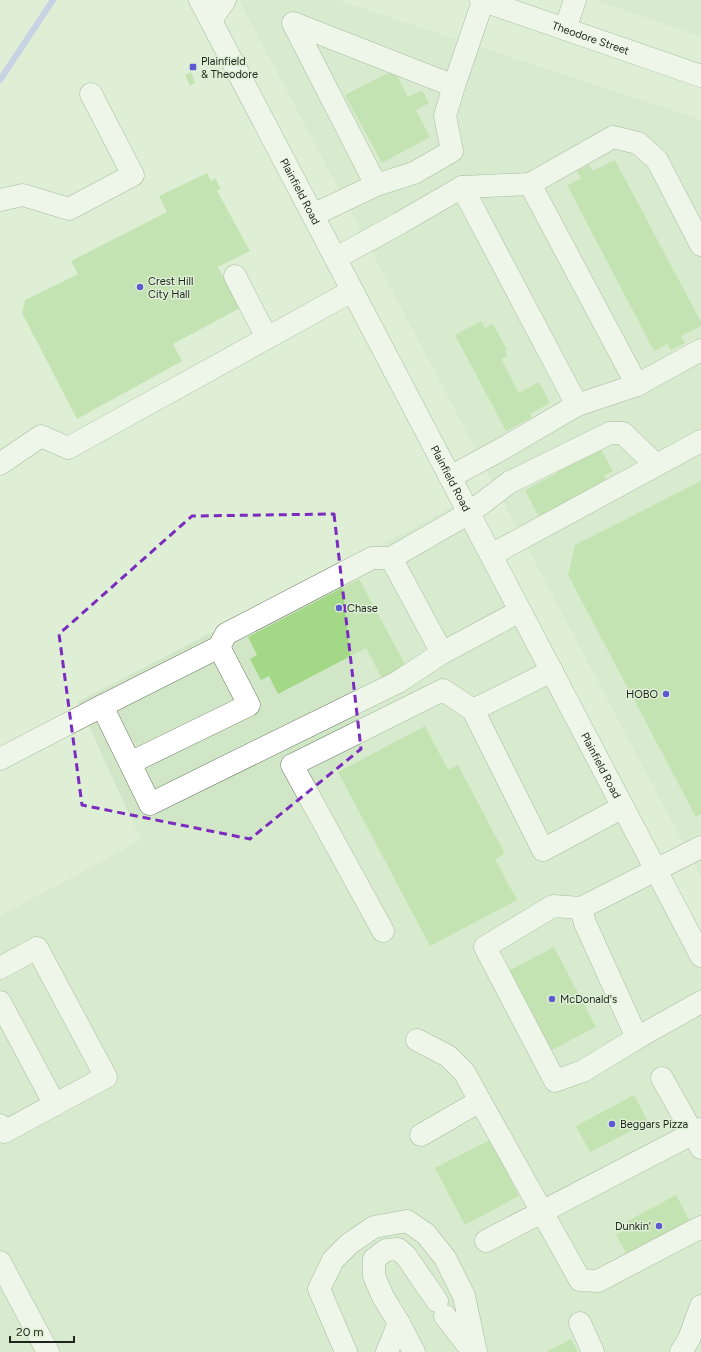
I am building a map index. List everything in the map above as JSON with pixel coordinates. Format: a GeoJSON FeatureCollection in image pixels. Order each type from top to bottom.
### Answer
{"type":"FeatureCollection","features":[{"type":"Feature","properties":{"kind":"main road","name":"Plainfield Road"},"geometry":{"type":"LineString","coordinates":[[200,0],[701,956]]}},
{"type":"Feature","properties":{"kind":"main road"},"geometry":{"type":"LineString","coordinates":[[211,20],[225,0]]}},
{"type":"Feature","properties":{"kind":"main road"},"geometry":{"type":"LineString","coordinates":[[313,215],[376,185],[414,173],[452,151],[444,116],[482,0]]}},
{"type":"Feature","properties":{"kind":"main road","name":"Theodore Street"},"geometry":{"type":"LineString","coordinates":[[482,0],[701,76]]}},
{"type":"Feature","properties":{"kind":"main road"},"geometry":{"type":"LineString","coordinates":[[565,29],[575,0]]}},
{"type":"Feature","properties":{"kind":"main road"},"geometry":{"type":"LineString","coordinates":[[376,185],[293,23],[454,86]]}},
{"type":"Feature","properties":{"kind":"main road"},"geometry":{"type":"LineString","coordinates":[[0,200],[23,195],[69,209],[133,175],[91,94]]}},
{"type":"Feature","properties":{"kind":"main road"},"geometry":{"type":"LineString","coordinates":[[336,258],[462,187],[530,184],[613,137],[638,143],[657,160],[701,245]]}},
{"type":"Feature","properties":{"kind":"main road"},"geometry":{"type":"LineString","coordinates":[[530,184],[637,384]]}},
{"type":"Feature","properties":{"kind":"main road"},"geometry":{"type":"LineString","coordinates":[[462,187],[577,405]]}},
{"type":"Feature","properties":{"kind":"main road"},"geometry":{"type":"LineString","coordinates":[[235,276],[267,338]]}},
{"type":"Feature","properties":{"kind":"main road"},"geometry":{"type":"LineString","coordinates":[[0,464],[41,436],[68,448],[352,291]]}},
{"type":"Feature","properties":{"kind":"main road"},"geometry":{"type":"LineString","coordinates":[[450,477],[502,449],[577,405],[637,384],[701,350]]}},
{"type":"Feature","properties":{"kind":"main road"},"geometry":{"type":"LineString","coordinates":[[0,759],[219,647],[226,634],[372,558],[391,558],[469,513],[510,482],[610,433],[623,433],[656,465]]}},
{"type":"Feature","properties":{"kind":"main road"},"geometry":{"type":"LineString","coordinates":[[491,555],[701,441]]}},
{"type":"Feature","properties":{"kind":"main road"},"geometry":{"type":"LineString","coordinates":[[391,558],[442,653]]}},
{"type":"Feature","properties":{"kind":"main road"},"geometry":{"type":"LineString","coordinates":[[102,706],[150,804],[398,682],[442,653],[520,611]]}},
{"type":"Feature","properties":{"kind":"main road"},"geometry":{"type":"LineString","coordinates":[[130,763],[249,706],[219,647]]}},
{"type":"Feature","properties":{"kind":"main road"},"geometry":{"type":"LineString","coordinates":[[473,710],[552,671]]}},
{"type":"Feature","properties":{"kind":"main road"},"geometry":{"type":"LineString","coordinates":[[383,931],[292,765],[443,690],[473,710],[543,850],[623,807]]}},
{"type":"Feature","properties":{"kind":"main road"},"geometry":{"type":"LineString","coordinates":[[701,847],[581,908],[553,906],[485,947],[555,1081],[583,1071],[637,1038],[701,1002]]}},
{"type":"Feature","properties":{"kind":"main road"},"geometry":{"type":"LineString","coordinates":[[581,908],[585,923],[637,1038]]}},
{"type":"Feature","properties":{"kind":"main road"},"geometry":{"type":"LineString","coordinates":[[0,968],[37,948],[106,1077],[4,1132],[0,1125]]}},
{"type":"Feature","properties":{"kind":"main road"},"geometry":{"type":"LineString","coordinates":[[0,1002],[55,1105]]}},
{"type":"Feature","properties":{"kind":"main road"},"geometry":{"type":"LineString","coordinates":[[417,1040],[448,1056],[464,1072],[580,1280],[598,1281],[701,1228]]}},
{"type":"Feature","properties":{"kind":"main road"},"geometry":{"type":"LineString","coordinates":[[486,1241],[542,1211],[698,1137],[662,1078]]}},
{"type":"Feature","properties":{"kind":"main road"},"geometry":{"type":"LineString","coordinates":[[421,1135],[480,1102]]}},
{"type":"Feature","properties":{"kind":"main road"},"geometry":{"type":"LineString","coordinates":[[346,1352],[319,1289],[333,1260],[349,1244],[374,1227],[407,1221],[426,1234],[445,1258],[464,1296],[474,1352]]}},
{"type":"Feature","properties":{"kind":"main road"},"geometry":{"type":"LineString","coordinates":[[414,1352],[383,1297],[374,1276],[374,1259],[386,1250],[398,1249],[406,1256],[441,1308],[474,1352]]}},
{"type":"Feature","properties":{"kind":"main road"},"geometry":{"type":"LineString","coordinates":[[0,1262],[48,1352]]}},
{"type":"Feature","properties":{"kind":"main road"},"geometry":{"type":"LineString","coordinates":[[681,1352],[689,1339],[701,1306]]}},
{"type":"Feature","properties":{"kind":"main road"},"geometry":{"type":"LineString","coordinates":[[387,1352],[399,1323]]}},
{"type":"Feature","properties":{"kind":"main road"},"geometry":{"type":"LineString","coordinates":[[580,1323],[593,1352]]}},
{"type":"Feature","properties":{"kind":"highlighted area"},"geometry":{"type":"Polygon","coordinates":[[[334,514],[361,749],[250,839],[82,805],[59,634],[192,516],[334,514]]]}},
{"type":"Feature","properties":{"kind":"shaded area"},"geometry":{"type":"Polygon","coordinates":[[[239,0],[338,0],[701,120],[701,877],[239,0]]]}},
{"type":"Feature","properties":{"kind":"shaded area"},"geometry":{"type":"Polygon","coordinates":[[[596,0],[701,0],[701,37],[596,0]]]}},
{"type":"Feature","properties":{"kind":"shaded area"},"geometry":{"type":"Polygon","coordinates":[[[458,504],[701,972],[701,1352],[0,1352],[0,916],[141,840],[78,702],[458,504]]]}},
{"type":"Feature","properties":{"kind":"building"},"geometry":{"type":"Polygon","coordinates":[[[394,70],[408,97],[422,90],[429,103],[416,110],[430,137],[382,163],[345,95],[394,70]]]}},
{"type":"Feature","properties":{"kind":"building"},"geometry":{"type":"Polygon","coordinates":[[[191,72],[195,83],[190,86],[185,75],[191,72]]]}},
{"type":"Feature","properties":{"kind":"building"},"geometry":{"type":"Polygon","coordinates":[[[615,160],[701,322],[701,326],[681,336],[685,343],[671,350],[667,344],[654,351],[567,185],[581,178],[577,171],[589,165],[593,171],[615,160]]]}},
{"type":"Feature","properties":{"kind":"building","name":"Crest Hill City Hall"},"geometry":{"type":"Polygon","coordinates":[[[207,173],[211,181],[215,178],[221,189],[217,191],[250,251],[218,267],[240,308],[173,344],[182,361],[77,419],[22,313],[25,300],[78,274],[71,261],[167,212],[159,196],[207,173]]]}},
{"type":"Feature","properties":{"kind":"building"},"geometry":{"type":"Polygon","coordinates":[[[481,321],[485,328],[493,324],[507,350],[505,351],[507,356],[501,359],[519,393],[539,382],[550,403],[530,414],[532,417],[506,431],[455,335],[481,321]]]}},
{"type":"Feature","properties":{"kind":"building"},"geometry":{"type":"Polygon","coordinates":[[[601,449],[613,471],[604,476],[607,481],[539,517],[525,490],[559,472],[556,466],[572,457],[575,463],[601,449]]]}},
{"type":"Feature","properties":{"kind":"building","name":"HOBO"},"geometry":{"type":"Polygon","coordinates":[[[701,481],[701,814],[696,817],[568,575],[575,545],[701,481]]]}},
{"type":"Feature","properties":{"kind":"building","name":"Chase"},"geometry":{"type":"Polygon","coordinates":[[[359,579],[406,666],[382,678],[366,648],[278,694],[269,676],[261,680],[250,659],[257,655],[248,637],[359,579]]]}},
{"type":"Feature","properties":{"kind":"building"},"geometry":{"type":"Polygon","coordinates":[[[425,726],[448,770],[458,765],[505,854],[495,859],[517,900],[430,946],[338,772],[425,726]]]}},
{"type":"Feature","properties":{"kind":"building","name":"McDonald's"},"geometry":{"type":"Polygon","coordinates":[[[554,947],[596,1027],[550,1051],[508,971],[554,947]]]}},
{"type":"Feature","properties":{"kind":"building","name":"Beggars Pizza"},"geometry":{"type":"Polygon","coordinates":[[[634,1095],[648,1122],[590,1152],[576,1126],[634,1095]]]}},
{"type":"Feature","properties":{"kind":"building"},"geometry":{"type":"Polygon","coordinates":[[[490,1140],[519,1196],[465,1225],[435,1168],[490,1140]]]}},
{"type":"Feature","properties":{"kind":"building","name":"Dunkin'"},"geometry":{"type":"Polygon","coordinates":[[[676,1195],[692,1225],[629,1258],[616,1235],[629,1228],[626,1222],[676,1195]]]}},
{"type":"Feature","properties":{"kind":"building"},"geometry":{"type":"Polygon","coordinates":[[[571,1339],[578,1352],[546,1352],[571,1339]]]}},
{"type":"Feature","properties":{"kind":"waterway"},"geometry":{"type":"LineString","coordinates":[[0,80],[53,0]]}},
{"type":"Feature","properties":{"kind":"place","name":"Plainfield & Theodore"},"geometry":{"type":"Point","coordinates":[193,67]}},
{"type":"Feature","properties":{"kind":"place","name":"Crest Hill City Hall"},"geometry":{"type":"Point","coordinates":[140,287]}},
{"type":"Feature","properties":{"kind":"place","name":"Chase"},"geometry":{"type":"Point","coordinates":[339,608]}},
{"type":"Feature","properties":{"kind":"place","name":"HOBO"},"geometry":{"type":"Point","coordinates":[666,694]}},
{"type":"Feature","properties":{"kind":"place","name":"McDonald's"},"geometry":{"type":"Point","coordinates":[552,999]}},
{"type":"Feature","properties":{"kind":"place","name":"Beggars Pizza"},"geometry":{"type":"Point","coordinates":[612,1124]}},
{"type":"Feature","properties":{"kind":"place","name":"Dunkin'"},"geometry":{"type":"Point","coordinates":[659,1226]}}]}
